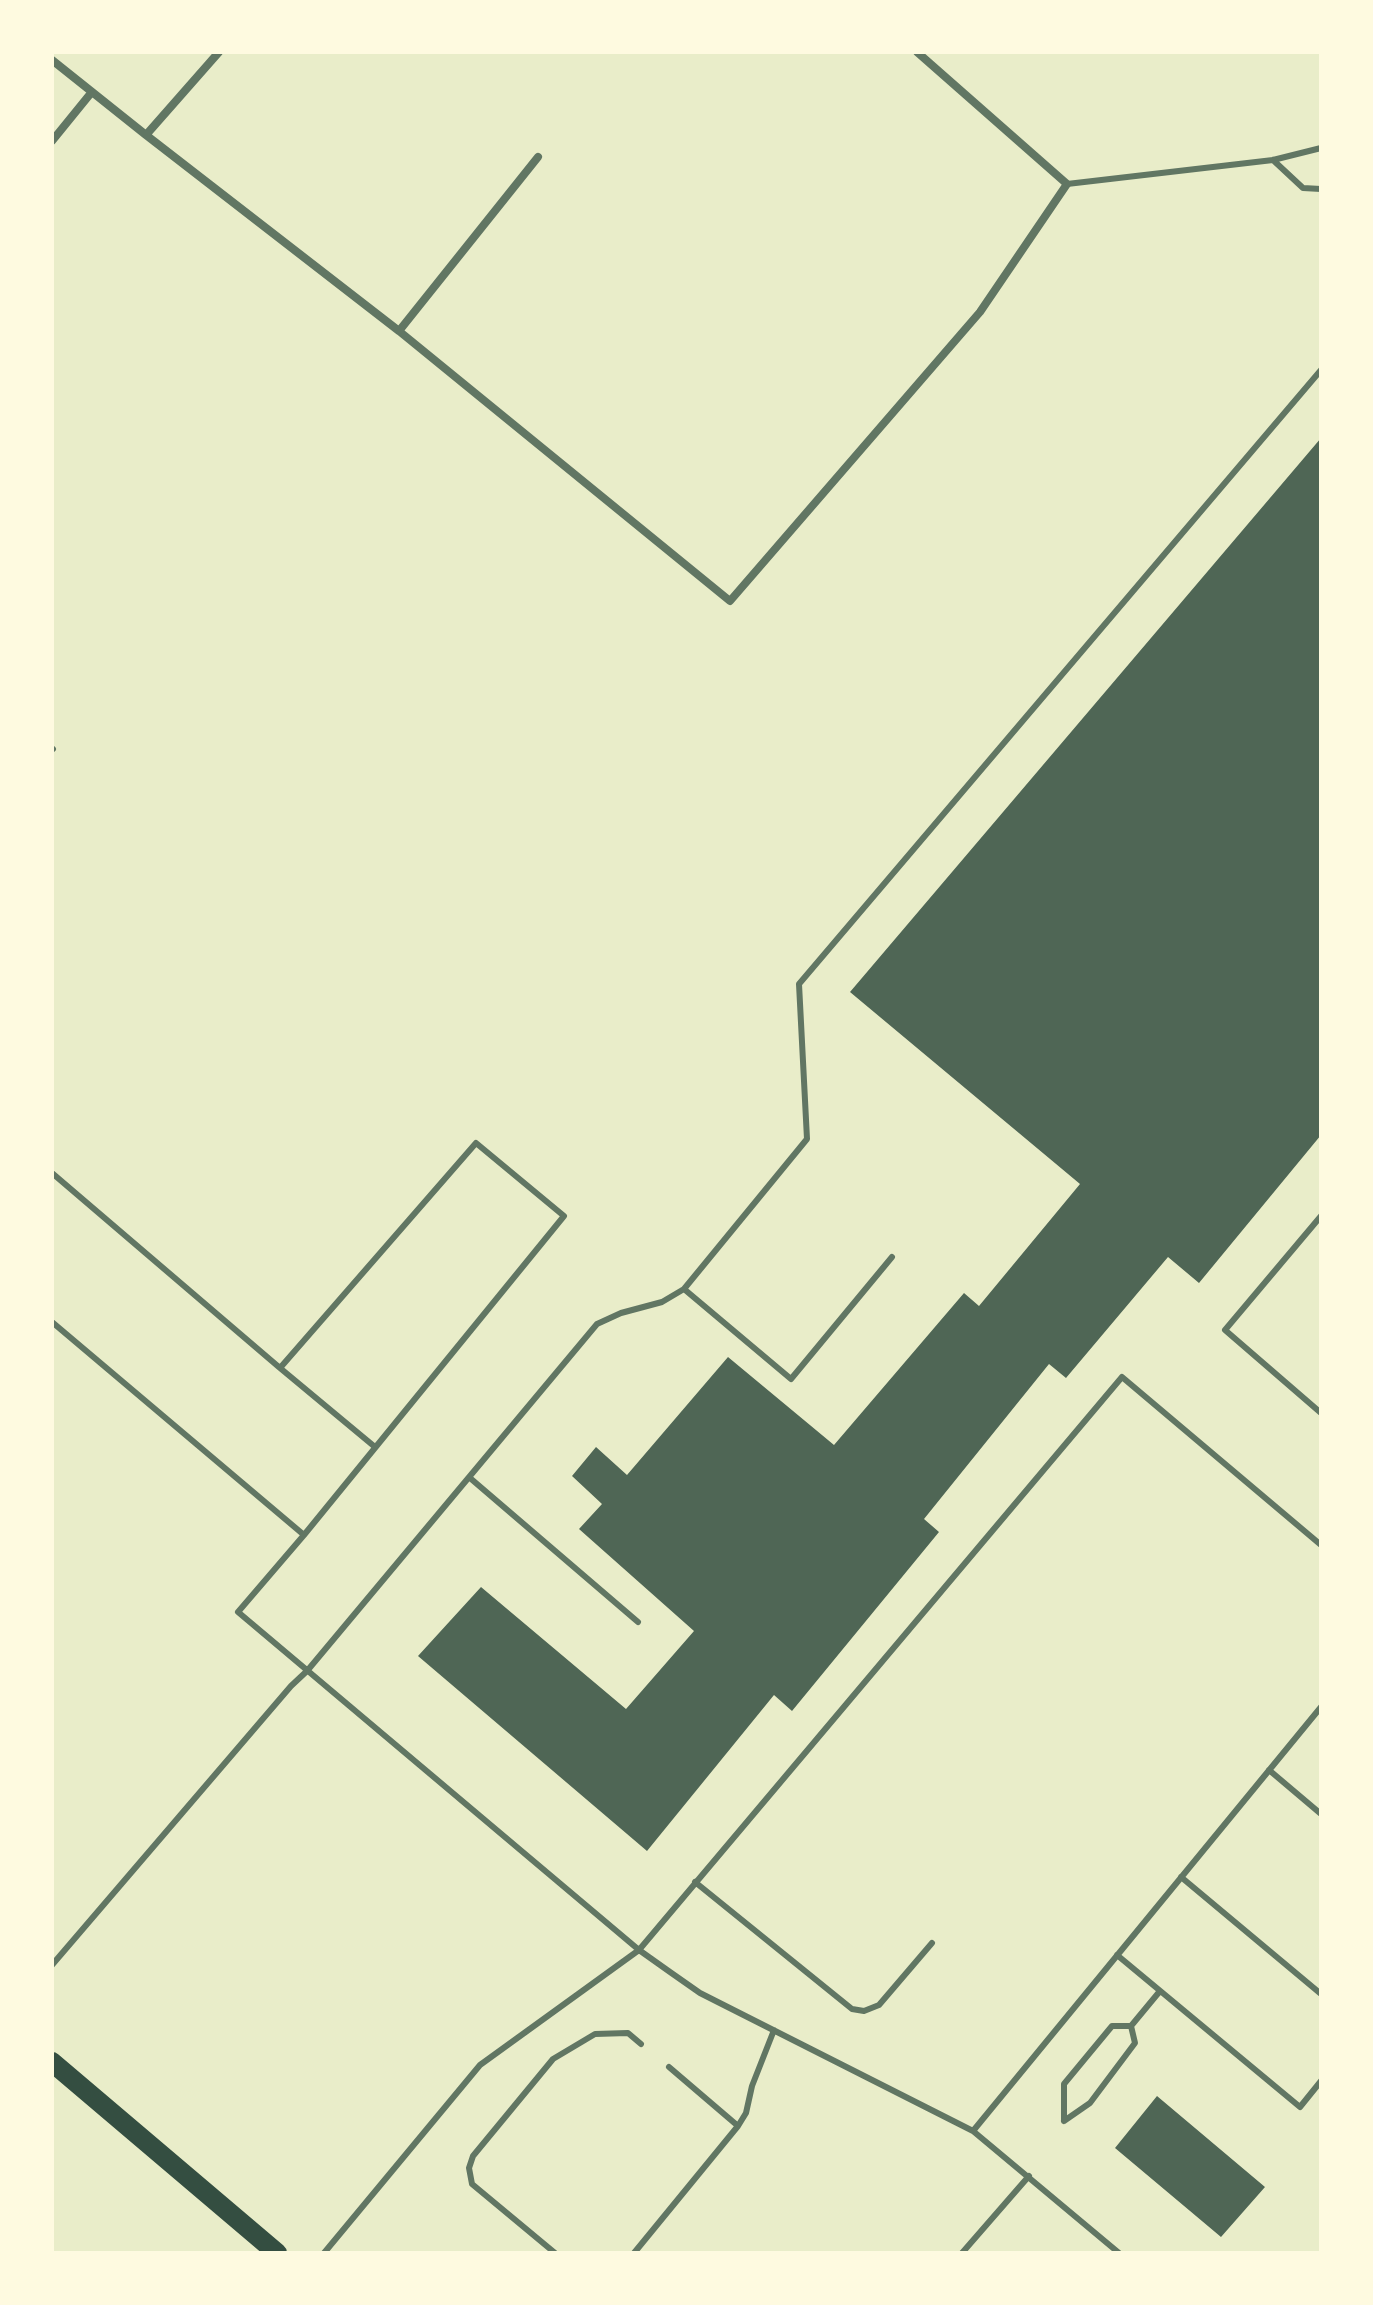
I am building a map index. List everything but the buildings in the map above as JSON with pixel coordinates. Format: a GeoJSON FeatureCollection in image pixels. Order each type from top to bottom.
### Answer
{"type":"FeatureCollection","features":[{"type":"Feature","properties":{"kind":"main road"},"geometry":{"type":"LineString","coordinates":[[52,2062],[277,2253]]}},
{"type":"Feature","properties":{"kind":"street"},"geometry":{"type":"LineString","coordinates":[[146,135],[219,52]]}},
{"type":"Feature","properties":{"kind":"street"},"geometry":{"type":"LineString","coordinates":[[52,60],[399,331],[730,601],[980,312],[1067,184],[917,52]]}},
{"type":"Feature","properties":{"kind":"street"},"geometry":{"type":"LineString","coordinates":[[52,141],[91,93]]}},
{"type":"Feature","properties":{"kind":"street"},"geometry":{"type":"LineString","coordinates":[[399,331],[538,157]]}},
{"type":"Feature","properties":{"kind":"lane"},"geometry":{"type":"LineString","coordinates":[[1067,184],[1273,160],[1321,148]]}},
{"type":"Feature","properties":{"kind":"lane"},"geometry":{"type":"LineString","coordinates":[[1273,160],[1303,188],[1321,189]]}},
{"type":"Feature","properties":{"kind":"lane"},"geometry":{"type":"LineString","coordinates":[[52,1965],[307,1671],[597,1324],[621,1313],[662,1302],[684,1289],[807,1139],[799,984],[1321,370]]}},
{"type":"Feature","properties":{"kind":"lane"},"geometry":{"type":"LineString","coordinates":[[280,1368],[476,1143],[564,1216],[238,1612],[639,1950],[700,1993],[973,2131],[1119,2253]]}},
{"type":"Feature","properties":{"kind":"lane"},"geometry":{"type":"LineString","coordinates":[[52,1173],[375,1447]]}},
{"type":"Feature","properties":{"kind":"lane"},"geometry":{"type":"LineString","coordinates":[[1321,1216],[1225,1330],[1321,1413]]}},
{"type":"Feature","properties":{"kind":"lane"},"geometry":{"type":"LineString","coordinates":[[684,1289],[791,1379],[892,1257]]}},
{"type":"Feature","properties":{"kind":"lane"},"geometry":{"type":"LineString","coordinates":[[52,1322],[304,1535]]}},
{"type":"Feature","properties":{"kind":"lane"},"geometry":{"type":"LineString","coordinates":[[324,2253],[480,2065],[639,1950],[1122,1377],[1321,1545]]}},
{"type":"Feature","properties":{"kind":"lane"},"geometry":{"type":"LineString","coordinates":[[470,1478],[638,1622]]}},
{"type":"Feature","properties":{"kind":"lane"},"geometry":{"type":"LineString","coordinates":[[973,2131],[1321,1707]]}},
{"type":"Feature","properties":{"kind":"lane"},"geometry":{"type":"LineString","coordinates":[[1269,1770],[1321,1814]]}},
{"type":"Feature","properties":{"kind":"lane"},"geometry":{"type":"LineString","coordinates":[[1181,1877],[1321,1994]]}},
{"type":"Feature","properties":{"kind":"lane"},"geometry":{"type":"LineString","coordinates":[[695,1882],[852,2009],[864,2011],[879,2005],[932,1943]]}},
{"type":"Feature","properties":{"kind":"lane"},"geometry":{"type":"LineString","coordinates":[[1117,1955],[1300,2107],[1321,2081]]}},
{"type":"Feature","properties":{"kind":"lane"},"geometry":{"type":"LineString","coordinates":[[1131,2026],[1160,1991]]}},
{"type":"Feature","properties":{"kind":"lane"},"geometry":{"type":"LineString","coordinates":[[1112,2026],[1131,2026],[1135,2043],[1090,2103],[1064,2121],[1064,2084],[1112,2026]]}},
{"type":"Feature","properties":{"kind":"lane"},"geometry":{"type":"LineString","coordinates":[[634,2253],[738,2126],[746,2113],[752,2086],[774,2030]]}},
{"type":"Feature","properties":{"kind":"lane"},"geometry":{"type":"LineString","coordinates":[[555,2253],[472,2184],[469,2168],[473,2156],[553,2059],[595,2034],[628,2033],[641,2044]]}},
{"type":"Feature","properties":{"kind":"lane"},"geometry":{"type":"LineString","coordinates":[[669,2067],[738,2126]]}},
{"type":"Feature","properties":{"kind":"lane"},"geometry":{"type":"LineString","coordinates":[[962,2253],[1029,2176]]}}]}
